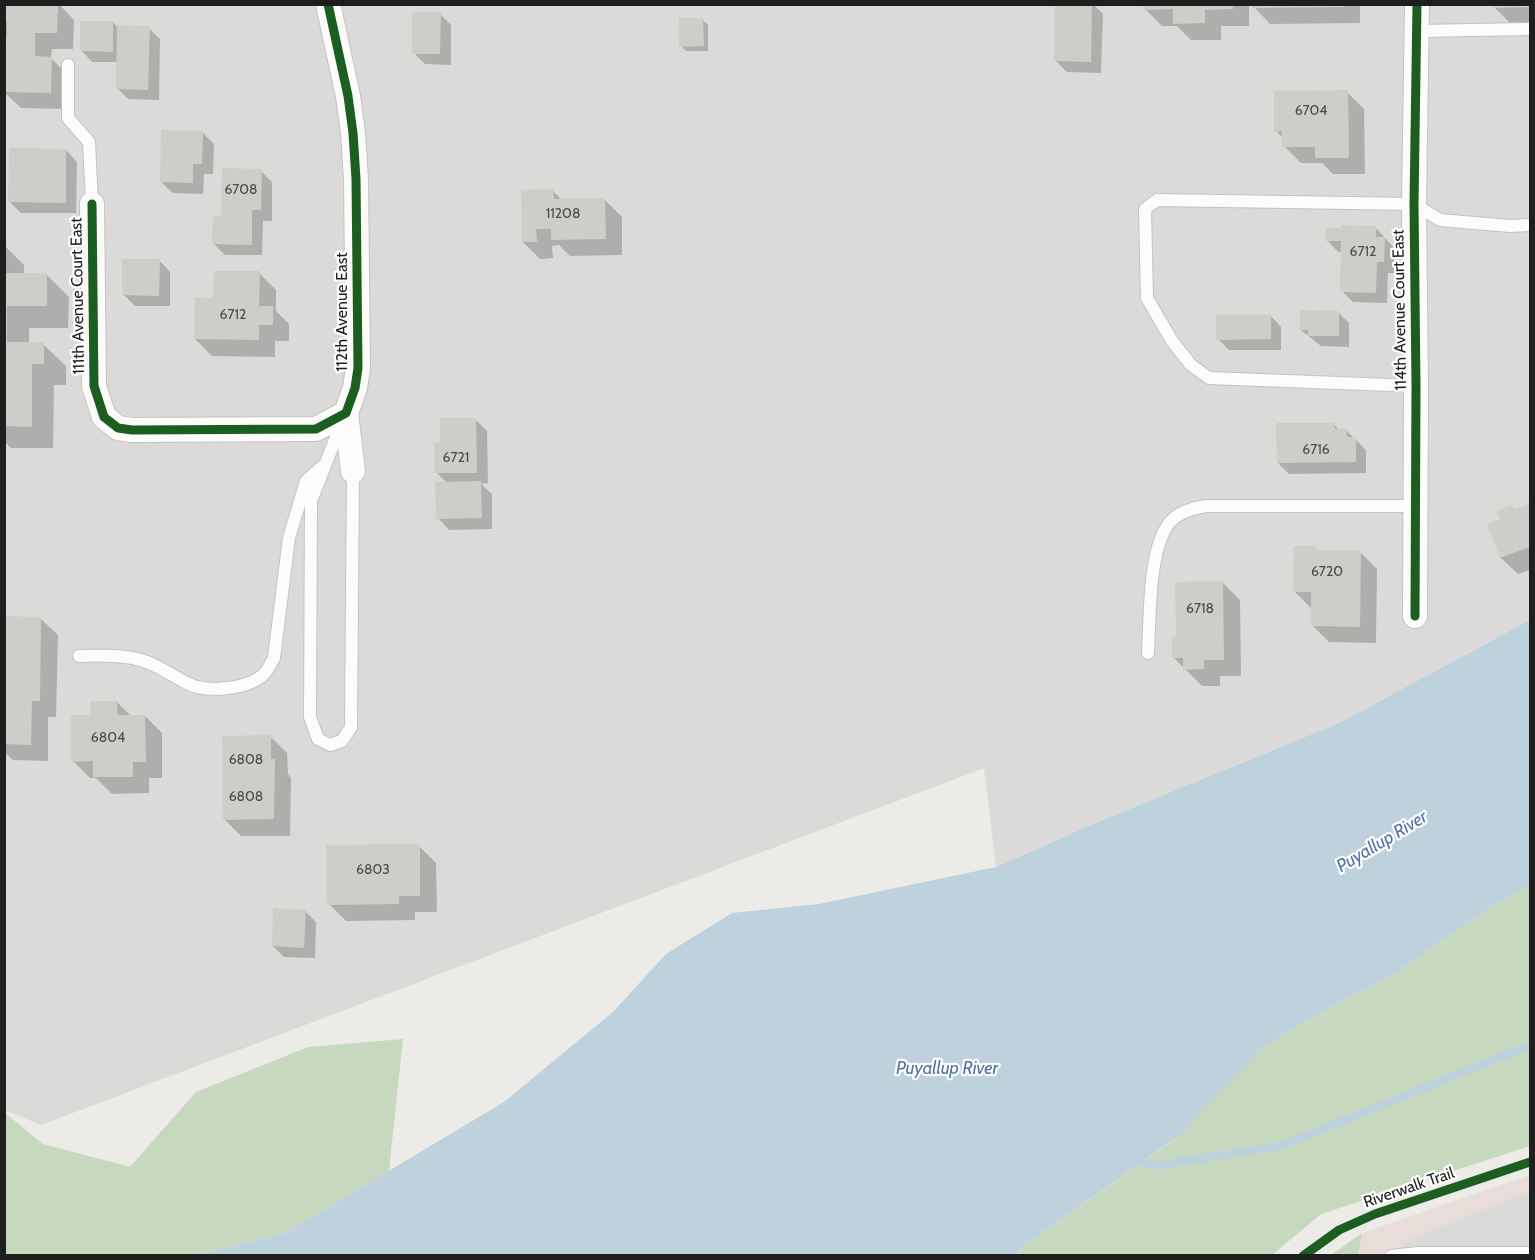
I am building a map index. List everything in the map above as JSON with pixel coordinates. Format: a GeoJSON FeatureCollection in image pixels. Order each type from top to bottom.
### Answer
{"type":"FeatureCollection","features":[{"type":"Feature","properties":{"kind":"street","name":"112th Avenue East"},"geometry":{"type":"LineString","coordinates":[[328,4],[348,96],[356,179],[358,368],[356,388],[346,413],[353,471]]}},
{"type":"Feature","properties":{"kind":"street","name":"114th Avenue Court East"},"geometry":{"type":"LineString","coordinates":[[1414,616],[1416,386],[1414,204],[1417,4]]}},
{"type":"Feature","properties":{"kind":"street","name":"111th Avenue Court East"},"geometry":{"type":"LineString","coordinates":[[92,204],[94,386],[104,417],[118,428],[132,430],[316,429],[346,413]]}},
{"type":"Feature","properties":{"kind":"lane"},"geometry":{"type":"LineString","coordinates":[[1417,31],[1530,29]]}},
{"type":"Feature","properties":{"kind":"lane"},"geometry":{"type":"LineString","coordinates":[[68,65],[68,118],[89,142],[92,204]]}},
{"type":"Feature","properties":{"kind":"lane"},"geometry":{"type":"LineString","coordinates":[[1416,386],[1209,378],[1191,365],[1172,341],[1148,298],[1145,209],[1157,200],[1414,204],[1440,220],[1510,226],[1530,225]]}},
{"type":"Feature","properties":{"kind":"lane"},"geometry":{"type":"LineString","coordinates":[[346,413],[311,501],[310,717],[318,739],[330,745],[342,741],[351,727],[353,471]]}},
{"type":"Feature","properties":{"kind":"lane"},"geometry":{"type":"LineString","coordinates":[[79,656],[122,656],[144,661],[191,685],[220,689],[245,685],[264,674],[274,658],[289,538],[306,481],[326,464]]}},
{"type":"Feature","properties":{"kind":"lane"},"geometry":{"type":"LineString","coordinates":[[1148,653],[1152,580],[1156,554],[1171,520],[1189,509],[1206,506],[1416,506]]}},
{"type":"Feature","properties":{"kind":"lane"},"geometry":{"type":"LineString","coordinates":[[1390,1256],[1418,1253],[1530,1253]]}},
{"type":"Feature","properties":{"kind":"shaded area"},"geometry":{"type":"Polygon","coordinates":[[[4,5],[1530,5],[1530,620],[1339,723],[1093,824],[996,867],[984,768],[41,1125],[4,1110],[4,5]]]}},
{"type":"Feature","properties":{"kind":"shaded area"},"geometry":{"type":"Polygon","coordinates":[[[1530,1175],[1530,1255],[1358,1256],[1362,1233],[1530,1175]]]}},
{"type":"Feature","properties":{"kind":"shaded area"},"geometry":{"type":"Polygon","coordinates":[[[1530,1191],[1530,1255],[1398,1254],[1401,1246],[1412,1238],[1530,1191]]]}},
{"type":"Feature","properties":{"kind":"green space"},"geometry":{"type":"Polygon","coordinates":[[[1530,886],[1530,1146],[1321,1214],[1272,1255],[1016,1256],[1026,1244],[1174,1140],[1263,1048],[1302,1023],[1391,976],[1493,906],[1530,886]]]}},
{"type":"Feature","properties":{"kind":"green space"},"geometry":{"type":"Polygon","coordinates":[[[403,1039],[389,1171],[285,1233],[196,1255],[5,1255],[4,1112],[43,1144],[130,1167],[196,1092],[308,1047],[403,1039]]]}},
{"type":"Feature","properties":{"kind":"green space"},"geometry":{"type":"Polygon","coordinates":[[[1362,1233],[1358,1255],[1331,1255],[1362,1233]]]}},
{"type":"Feature","properties":{"kind":"water","name":"Puyallup River"},"geometry":{"type":"Polygon","coordinates":[[[1530,620],[1530,886],[1493,906],[1391,976],[1302,1023],[1263,1048],[1179,1136],[1026,1244],[1016,1255],[196,1255],[285,1233],[504,1102],[613,1012],[666,954],[732,913],[819,904],[996,867],[1093,824],[1339,723],[1530,620]]]}},
{"type":"Feature","properties":{"kind":"building"},"geometry":{"type":"Polygon","coordinates":[[[4,4],[58,4],[57,33],[35,33],[35,56],[52,57],[51,93],[5,92],[7,22],[4,22],[4,4]]]}},
{"type":"Feature","properties":{"kind":"building"},"geometry":{"type":"Polygon","coordinates":[[[1055,4],[1092,4],[1091,62],[1054,61],[1055,4]]]}},
{"type":"Feature","properties":{"kind":"building"},"geometry":{"type":"Polygon","coordinates":[[[1143,4],[1233,4],[1233,9],[1205,10],[1205,23],[1173,24],[1173,9],[1143,10],[1143,4]]]}},
{"type":"Feature","properties":{"kind":"building"},"geometry":{"type":"Polygon","coordinates":[[[1252,4],[1344,4],[1344,7],[1252,8],[1252,4]]]}},
{"type":"Feature","properties":{"kind":"building"},"geometry":{"type":"Polygon","coordinates":[[[1493,4],[1530,4],[1530,7],[1493,8],[1493,4]]]}},
{"type":"Feature","properties":{"kind":"building"},"geometry":{"type":"Polygon","coordinates":[[[412,12],[441,12],[440,54],[412,54],[412,12]]]}},
{"type":"Feature","properties":{"kind":"building"},"geometry":{"type":"Polygon","coordinates":[[[679,18],[703,18],[704,46],[679,47],[679,18]]]}},
{"type":"Feature","properties":{"kind":"building"},"geometry":{"type":"Polygon","coordinates":[[[80,21],[113,21],[113,52],[80,51],[80,21]]]}},
{"type":"Feature","properties":{"kind":"building"},"geometry":{"type":"Polygon","coordinates":[[[117,25],[150,26],[148,90],[116,89],[117,25]]]}},
{"type":"Feature","properties":{"kind":"building"},"geometry":{"type":"Polygon","coordinates":[[[1348,90],[1349,158],[1315,158],[1315,147],[1282,147],[1282,131],[1274,132],[1274,91],[1348,90]]]}},
{"type":"Feature","properties":{"kind":"building"},"geometry":{"type":"Polygon","coordinates":[[[161,130],[203,131],[202,164],[193,164],[193,183],[160,182],[161,130]]]}},
{"type":"Feature","properties":{"kind":"building"},"geometry":{"type":"Polygon","coordinates":[[[9,148],[66,149],[66,203],[8,202],[9,148]]]}},
{"type":"Feature","properties":{"kind":"building"},"geometry":{"type":"Polygon","coordinates":[[[222,168],[262,169],[261,210],[252,210],[252,245],[212,244],[213,216],[221,216],[222,168]]]}},
{"type":"Feature","properties":{"kind":"building"},"geometry":{"type":"Polygon","coordinates":[[[553,189],[554,199],[605,198],[606,239],[551,240],[551,229],[536,229],[537,242],[522,242],[521,190],[553,189]]]}},
{"type":"Feature","properties":{"kind":"building"},"geometry":{"type":"Polygon","coordinates":[[[1341,225],[1376,226],[1376,237],[1385,237],[1384,262],[1377,262],[1376,293],[1340,292],[1341,241],[1325,241],[1326,228],[1341,228],[1341,225]]]}},
{"type":"Feature","properties":{"kind":"building"},"geometry":{"type":"Polygon","coordinates":[[[122,259],[160,259],[159,296],[122,295],[122,259]]]}},
{"type":"Feature","properties":{"kind":"building"},"geometry":{"type":"Polygon","coordinates":[[[214,271],[260,271],[259,306],[273,306],[273,325],[259,325],[259,340],[194,339],[195,297],[213,298],[214,271]]]}},
{"type":"Feature","properties":{"kind":"building"},"geometry":{"type":"Polygon","coordinates":[[[4,273],[47,273],[47,306],[7,306],[7,342],[44,342],[44,364],[32,364],[32,427],[4,426],[4,273]]]}},
{"type":"Feature","properties":{"kind":"building"},"geometry":{"type":"Polygon","coordinates":[[[1300,310],[1339,311],[1339,336],[1308,336],[1308,330],[1300,330],[1300,310]]]}},
{"type":"Feature","properties":{"kind":"building"},"geometry":{"type":"Polygon","coordinates":[[[1271,314],[1271,339],[1216,340],[1216,315],[1271,314]]]}},
{"type":"Feature","properties":{"kind":"building"},"geometry":{"type":"Polygon","coordinates":[[[440,418],[476,418],[477,473],[435,473],[434,443],[440,443],[440,418]]]}},
{"type":"Feature","properties":{"kind":"building"},"geometry":{"type":"Polygon","coordinates":[[[1276,423],[1334,423],[1335,429],[1346,428],[1347,437],[1356,437],[1356,462],[1277,463],[1276,423]]]}},
{"type":"Feature","properties":{"kind":"building"},"geometry":{"type":"Polygon","coordinates":[[[481,481],[482,518],[436,519],[435,482],[481,481]]]}},
{"type":"Feature","properties":{"kind":"building"},"geometry":{"type":"Polygon","coordinates":[[[1530,503],[1530,547],[1500,558],[1487,524],[1500,519],[1496,511],[1511,505],[1513,510],[1530,503]]]}},
{"type":"Feature","properties":{"kind":"building"},"geometry":{"type":"Polygon","coordinates":[[[1294,546],[1315,546],[1315,550],[1361,551],[1360,627],[1311,626],[1311,592],[1293,592],[1294,546]]]}},
{"type":"Feature","properties":{"kind":"building"},"geometry":{"type":"Polygon","coordinates":[[[1223,581],[1224,660],[1204,660],[1204,669],[1183,670],[1183,658],[1172,658],[1172,636],[1176,636],[1175,582],[1223,581]]]}},
{"type":"Feature","properties":{"kind":"building"},"geometry":{"type":"Polygon","coordinates":[[[4,616],[41,617],[40,701],[32,701],[31,745],[4,744],[4,616]]]}},
{"type":"Feature","properties":{"kind":"building"},"geometry":{"type":"Polygon","coordinates":[[[90,701],[117,701],[118,715],[145,715],[146,762],[133,762],[133,777],[93,777],[93,761],[71,762],[71,715],[91,715],[90,701]]]}},
{"type":"Feature","properties":{"kind":"building"},"geometry":{"type":"Polygon","coordinates":[[[271,735],[271,759],[275,759],[274,819],[223,820],[222,736],[271,735]]]}},
{"type":"Feature","properties":{"kind":"building"},"geometry":{"type":"Polygon","coordinates":[[[420,844],[420,896],[399,896],[399,904],[327,905],[326,845],[420,844]]]}},
{"type":"Feature","properties":{"kind":"building"},"geometry":{"type":"Polygon","coordinates":[[[273,908],[306,910],[304,948],[272,946],[273,908]]]}},
{"type":"Feature","properties":{"kind":"waterway"},"geometry":{"type":"LineString","coordinates":[[1133,1159],[1153,1166],[1281,1146],[1530,1045]]}},
{"type":"Feature","properties":{"kind":"cycle path"},"geometry":{"type":"LineString","coordinates":[[92,204],[94,386],[104,417],[118,428],[132,430],[316,429],[346,413],[355,388],[358,368],[356,179],[348,96],[328,4]]}},
{"type":"Feature","properties":{"kind":"cycle path"},"geometry":{"type":"LineString","coordinates":[[1415,616],[1414,204],[1417,4]]}},
{"type":"Feature","properties":{"kind":"cycle path","name":"Riverwalk Trail"},"geometry":{"type":"LineString","coordinates":[[1303,1256],[1339,1230],[1375,1214],[1530,1162]]}}]}
